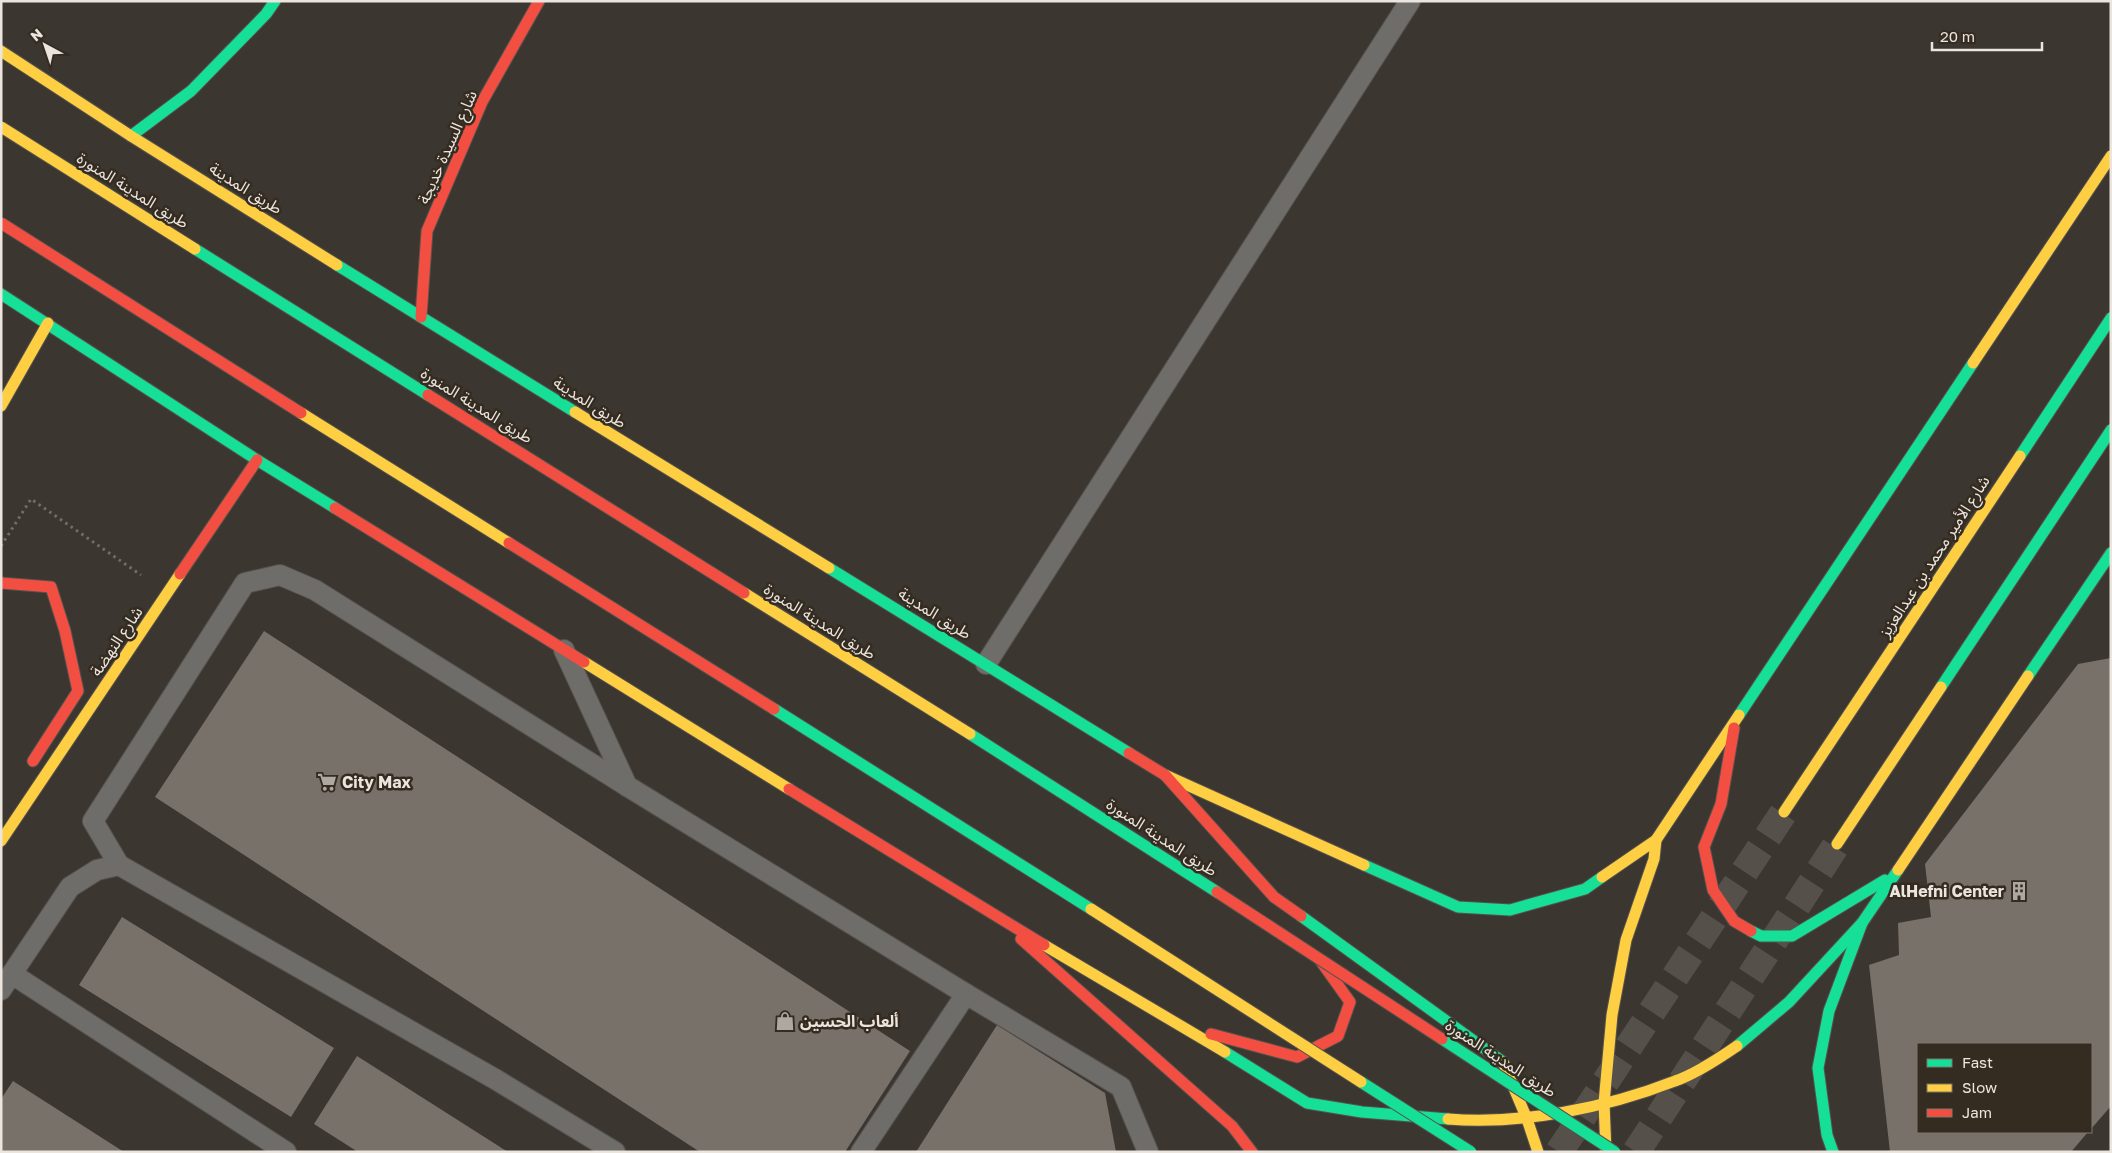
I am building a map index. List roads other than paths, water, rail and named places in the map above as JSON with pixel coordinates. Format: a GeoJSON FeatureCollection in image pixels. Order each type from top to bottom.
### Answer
{"type":"FeatureCollection","features":[{"type":"Feature","properties":{"kind":"main road"},"geometry":{"type":"LineString","coordinates":[[131,136],[191,91],[266,14],[275,1]]}},
{"type":"Feature","properties":{"kind":"main road","name":"شارع السيدة خديجة"},"geometry":{"type":"LineString","coordinates":[[421,317],[427,231],[482,102],[539,1]]}},
{"type":"Feature","properties":{"kind":"main road","name":"طريق المدينة"},"geometry":{"type":"LineString","coordinates":[[1,51],[131,136],[421,317],[1165,775]]}},
{"type":"Feature","properties":{"kind":"main road","name":"طريق المدينة المنورة"},"geometry":{"type":"LineString","coordinates":[[1,127],[1108,821],[1615,1152]]}},
{"type":"Feature","properties":{"kind":"main road"},"geometry":{"type":"LineString","coordinates":[[1165,775],[1458,908],[1510,910],[1585,889],[1656,840],[1736,717],[2111,156]]}},
{"type":"Feature","properties":{"kind":"main road"},"geometry":{"type":"LineString","coordinates":[[1,222],[355,448],[1063,891],[1471,1152]]}},
{"type":"Feature","properties":{"kind":"main road"},"geometry":{"type":"LineString","coordinates":[[1,294],[257,460],[997,918],[1183,1026],[1307,1103],[1362,1112],[1469,1121],[1528,1119],[1604,1103],[1676,1081],[1736,1047],[1789,1002],[1862,923],[2111,553]]}},
{"type":"Feature","properties":{"kind":"main road","name":"شارع الأمير محمد بن عبدالعزيز"},"geometry":{"type":"LineString","coordinates":[[1784,812],[2111,318]]}},
{"type":"Feature","properties":{"kind":"main road"},"geometry":{"type":"LineString","coordinates":[[1,406],[48,323]]}},
{"type":"Feature","properties":{"kind":"main road"},"geometry":{"type":"LineString","coordinates":[[1837,844],[2111,430]]}},
{"type":"Feature","properties":{"kind":"main road","name":"شارع النهضة"},"geometry":{"type":"LineString","coordinates":[[1,841],[257,460]]}},
{"type":"Feature","properties":{"kind":"main road"},"geometry":{"type":"LineString","coordinates":[[1,583],[51,587],[66,632],[78,690],[27,771]]}},
{"type":"Feature","properties":{"kind":"main road"},"geometry":{"type":"LineString","coordinates":[[1736,717],[1721,804],[1704,847],[1713,890],[1734,921],[1761,936],[1792,936],[1894,874]]}},
{"type":"Feature","properties":{"kind":"main road"},"geometry":{"type":"LineString","coordinates":[[1165,775],[1274,897],[1350,1002],[1338,1036],[1297,1056],[1183,1026]]}},
{"type":"Feature","properties":{"kind":"main road"},"geometry":{"type":"LineString","coordinates":[[1606,1152],[1604,1103],[1612,1015],[1626,940],[1654,859],[1656,840]]}},
{"type":"Feature","properties":{"kind":"main road"},"geometry":{"type":"LineString","coordinates":[[1274,897],[1502,1061],[1528,1119],[1538,1152]]}},
{"type":"Feature","properties":{"kind":"main road"},"geometry":{"type":"LineString","coordinates":[[997,918],[1232,1126],[1252,1152]]}},
{"type":"Feature","properties":{"kind":"main road"},"geometry":{"type":"LineString","coordinates":[[1833,1152],[1827,1135],[1818,1068],[1829,1011],[1862,923]]}},
{"type":"Feature","properties":{"kind":"lane"},"geometry":{"type":"LineString","coordinates":[[986,664],[1410,1]]}},
{"type":"Feature","properties":{"kind":"lane"},"geometry":{"type":"LineString","coordinates":[[615,1152],[495,1079],[119,865],[93,821],[245,583],[280,575],[315,590],[627,786],[1121,1087],[1148,1152]]}},
{"type":"Feature","properties":{"kind":"lane"},"geometry":{"type":"LineString","coordinates":[[564,650],[627,786]]}},
{"type":"Feature","properties":{"kind":"lane"},"geometry":{"type":"LineString","coordinates":[[119,865],[97,870],[70,887],[7,982],[286,1152]]}},
{"type":"Feature","properties":{"kind":"lane"},"geometry":{"type":"LineString","coordinates":[[861,1152],[966,994]]}},
{"type":"Feature","properties":{"kind":"tunnel"},"geometry":{"type":"LineString","coordinates":[[1559,1152],[1784,812]]}},
{"type":"Feature","properties":{"kind":"tunnel"},"geometry":{"type":"LineString","coordinates":[[1636,1152],[1837,844]]}},
{"type":"Feature","properties":{"kind":"place","name":"City Max"},"geometry":{"type":"Point","coordinates":[327,782]}},
{"type":"Feature","properties":{"kind":"place","name":"AlHefni Center"},"geometry":{"type":"Point","coordinates":[2019,891]}},
{"type":"Feature","properties":{"kind":"place","name":"ألعاب الحسين"},"geometry":{"type":"Point","coordinates":[785,1021]}}]}
